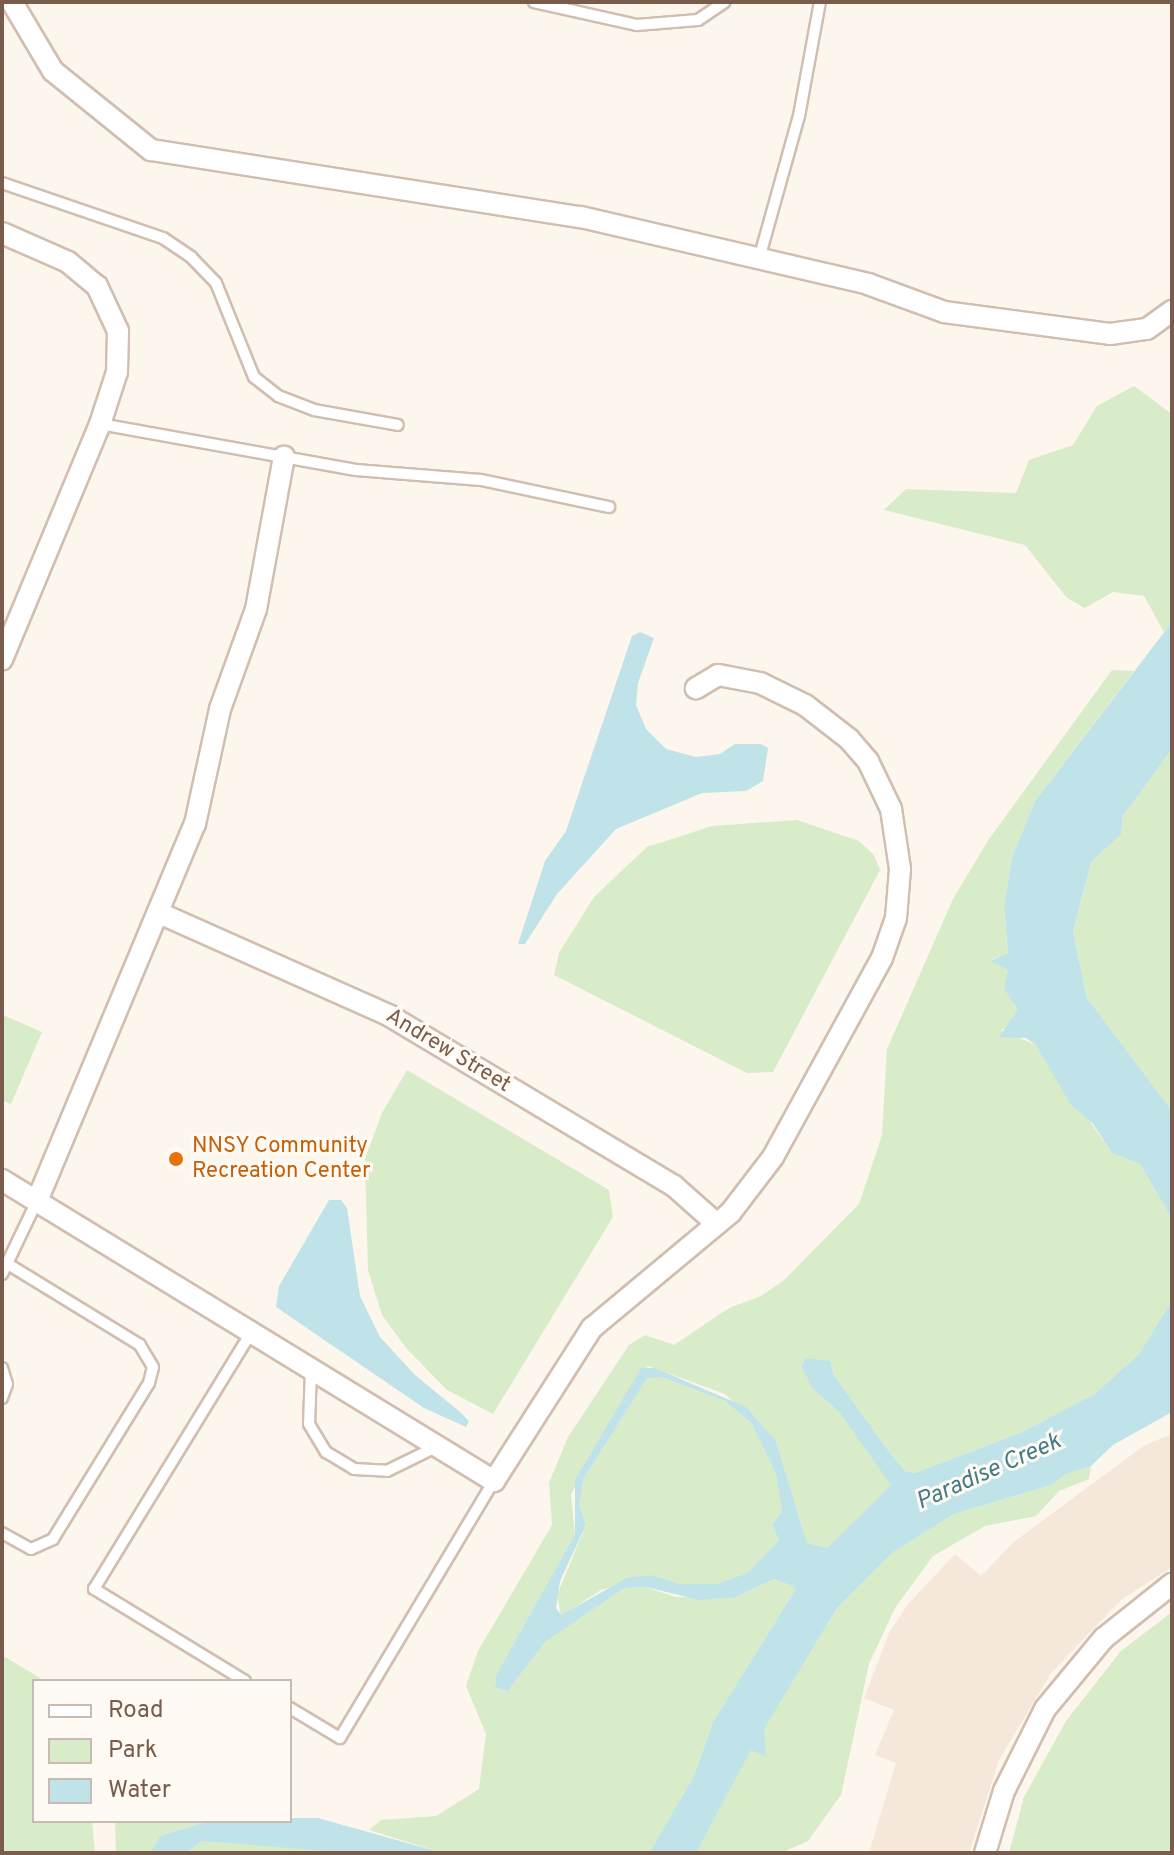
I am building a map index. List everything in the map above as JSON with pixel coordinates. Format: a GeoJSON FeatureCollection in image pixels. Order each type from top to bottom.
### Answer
{"type":"FeatureCollection","features":[{"type":"Feature","properties":{"kind":"street"},"geometry":{"type":"LineString","coordinates":[[12,2],[53,71],[151,150],[581,217],[868,284],[944,312],[1110,334],[1147,329],[1172,311]]}},
{"type":"Feature","properties":{"kind":"street"},"geometry":{"type":"LineString","coordinates":[[2,233],[68,262],[97,286],[109,306],[118,331],[117,372],[100,424],[2,659]]}},
{"type":"Feature","properties":{"kind":"street"},"geometry":{"type":"LineString","coordinates":[[37,1201],[195,824],[220,709],[256,609],[284,457]]}},
{"type":"Feature","properties":{"kind":"street"},"geometry":{"type":"LineString","coordinates":[[2,1180],[494,1481],[592,1328],[717,1224],[773,1157],[882,958],[896,918],[900,869],[894,824],[881,785],[868,761],[831,723],[805,705],[748,679],[718,675],[696,688]]}},
{"type":"Feature","properties":{"kind":"street","name":"Andrew Street"},"geometry":{"type":"LineString","coordinates":[[159,913],[390,1016],[674,1186],[717,1224]]}},
{"type":"Feature","properties":{"kind":"street"},"geometry":{"type":"LineString","coordinates":[[985,1853],[1004,1791],[1045,1709],[1104,1638],[1172,1584]]}},
{"type":"Feature","properties":{"kind":"lane"},"geometry":{"type":"LineString","coordinates":[[534,2],[637,25],[698,20],[725,2]]}},
{"type":"Feature","properties":{"kind":"lane"},"geometry":{"type":"LineString","coordinates":[[759,259],[799,116],[820,2]]}},
{"type":"Feature","properties":{"kind":"lane"},"geometry":{"type":"LineString","coordinates":[[2,183],[163,238],[191,257],[216,283],[254,377],[278,396],[314,410],[398,425]]}},
{"type":"Feature","properties":{"kind":"lane"},"geometry":{"type":"LineString","coordinates":[[100,424],[356,470],[481,480],[609,507]]}},
{"type":"Feature","properties":{"kind":"lane"},"geometry":{"type":"LineString","coordinates":[[2,1533],[31,1549],[53,1539],[149,1383],[153,1367],[140,1345],[5,1269],[37,1201]]}},
{"type":"Feature","properties":{"kind":"lane"},"geometry":{"type":"LineString","coordinates":[[242,1679],[94,1589],[251,1333]]}},
{"type":"Feature","properties":{"kind":"lane"},"geometry":{"type":"LineString","coordinates":[[2,1368],[7,1384],[2,1398]]}},
{"type":"Feature","properties":{"kind":"lane"},"geometry":{"type":"LineString","coordinates":[[311,1370],[309,1424],[336,1457],[354,1469],[387,1471],[436,1447]]}},
{"type":"Feature","properties":{"kind":"lane"},"geometry":{"type":"LineString","coordinates":[[292,1709],[340,1738],[494,1481]]}},
{"type":"Feature","properties":{"kind":"shaded area"},"geometry":{"type":"Polygon","coordinates":[[[1172,1434],[1172,1567],[1121,1600],[1051,1673],[999,1760],[969,1853],[869,1853],[896,1763],[875,1755],[894,1710],[864,1698],[889,1633],[908,1604],[955,1554],[981,1576],[1015,1541],[1145,1445],[1172,1434]]]}},
{"type":"Feature","properties":{"kind":"green space"},"geometry":{"type":"Polygon","coordinates":[[[1134,386],[1172,414],[1172,622],[1164,632],[1144,596],[1113,592],[1085,608],[1067,598],[1025,545],[884,510],[906,489],[1016,493],[1029,460],[1073,445],[1097,406],[1134,386]]]}},
{"type":"Feature","properties":{"kind":"green space"},"geometry":{"type":"Polygon","coordinates":[[[1112,670],[1134,671],[1035,801],[1012,857],[1004,907],[1008,953],[991,960],[1008,970],[1018,1009],[1011,1025],[1001,1030],[1036,1045],[1112,1153],[1140,1164],[1172,1219],[1172,1300],[1139,1354],[1096,1393],[1020,1433],[915,1473],[905,1471],[890,1453],[834,1375],[830,1361],[813,1389],[839,1412],[892,1485],[827,1548],[807,1543],[776,1441],[725,1394],[648,1366],[571,1494],[575,1534],[496,1675],[495,1688],[508,1691],[545,1642],[625,1588],[646,1587],[676,1597],[736,1597],[774,1579],[792,1586],[795,1590],[713,1722],[694,1776],[649,1853],[443,1853],[369,1830],[381,1820],[436,1816],[479,1789],[486,1734],[466,1686],[478,1651],[552,1525],[549,1483],[568,1437],[629,1345],[645,1335],[674,1345],[729,1308],[761,1296],[784,1280],[859,1204],[882,1135],[887,1049],[953,899],[989,839],[1112,670]]]}},
{"type":"Feature","properties":{"kind":"green space"},"geometry":{"type":"Polygon","coordinates":[[[1172,749],[1172,1111],[1087,998],[1073,932],[1091,862],[1121,835],[1123,816],[1172,749]]]}},
{"type":"Feature","properties":{"kind":"green space"},"geometry":{"type":"Polygon","coordinates":[[[797,820],[859,841],[874,855],[880,870],[773,1072],[747,1073],[554,975],[559,953],[594,897],[647,847],[712,826],[797,820]]]}},
{"type":"Feature","properties":{"kind":"green space"},"geometry":{"type":"Polygon","coordinates":[[[3,1015],[42,1032],[11,1104],[2,1100],[3,1015]]]}},
{"type":"Feature","properties":{"kind":"green space"},"geometry":{"type":"Polygon","coordinates":[[[407,1070],[609,1190],[613,1217],[493,1414],[447,1390],[407,1349],[382,1315],[368,1270],[365,1159],[382,1113],[407,1070]]]}},
{"type":"Feature","properties":{"kind":"green space"},"geometry":{"type":"Polygon","coordinates":[[[647,1377],[661,1377],[725,1401],[752,1424],[776,1474],[782,1511],[772,1525],[779,1540],[747,1573],[717,1584],[678,1584],[652,1575],[601,1590],[561,1616],[557,1595],[586,1525],[579,1504],[584,1478],[647,1377]]]}},
{"type":"Feature","properties":{"kind":"green space"},"geometry":{"type":"Polygon","coordinates":[[[1091,1466],[1089,1479],[1059,1491],[1036,1516],[985,1526],[933,1556],[895,1608],[869,1664],[841,1795],[808,1841],[781,1853],[696,1853],[751,1749],[766,1757],[763,1729],[837,1608],[892,1553],[954,1514],[1051,1485],[1066,1474],[1091,1466]]]}},
{"type":"Feature","properties":{"kind":"green space"},"geometry":{"type":"Polygon","coordinates":[[[1172,1612],[1172,1853],[1009,1853],[1024,1797],[1066,1721],[1121,1651],[1172,1612]]]}},
{"type":"Feature","properties":{"kind":"green space"},"geometry":{"type":"Polygon","coordinates":[[[2,1655],[42,1679],[32,1679],[32,1823],[92,1823],[95,1853],[2,1853],[2,1655]]]}},
{"type":"Feature","properties":{"kind":"green space"},"geometry":{"type":"Polygon","coordinates":[[[115,1823],[202,1823],[160,1836],[150,1853],[116,1853],[115,1823]]]}},
{"type":"Feature","properties":{"kind":"green space"},"geometry":{"type":"Polygon","coordinates":[[[202,1841],[336,1850],[352,1853],[186,1853],[202,1841]]]}},
{"type":"Feature","properties":{"kind":"water"},"geometry":{"type":"Polygon","coordinates":[[[1172,622],[1172,749],[1123,816],[1121,835],[1091,862],[1073,932],[1087,998],[1172,1111],[1172,1219],[1140,1164],[1112,1153],[1093,1124],[1071,1105],[1036,1045],[1026,1038],[999,1037],[1018,1009],[1004,989],[1008,970],[990,961],[1008,953],[1004,907],[1012,857],[1035,801],[1172,622]]]}},
{"type":"Feature","properties":{"kind":"water"},"geometry":{"type":"Polygon","coordinates":[[[640,632],[654,638],[638,683],[636,705],[646,729],[666,749],[696,757],[720,754],[735,744],[761,744],[768,748],[763,781],[746,791],[702,793],[616,829],[557,894],[525,944],[518,944],[545,861],[566,831],[632,636],[640,632]]]}},
{"type":"Feature","properties":{"kind":"water"},"geometry":{"type":"Polygon","coordinates":[[[329,1200],[341,1200],[347,1208],[360,1296],[380,1337],[415,1375],[469,1421],[466,1427],[424,1408],[276,1307],[279,1286],[329,1200]]]}},
{"type":"Feature","properties":{"kind":"water","name":"Paradise Creek"},"geometry":{"type":"Polygon","coordinates":[[[1172,1300],[1172,1412],[1113,1445],[1091,1466],[1066,1474],[1051,1485],[954,1514],[892,1553],[837,1608],[764,1729],[766,1757],[751,1750],[696,1853],[649,1853],[694,1776],[713,1722],[795,1590],[792,1586],[774,1579],[736,1597],[699,1600],[646,1587],[625,1588],[545,1642],[508,1691],[495,1688],[496,1675],[575,1534],[575,1480],[641,1368],[655,1368],[746,1407],[776,1441],[807,1543],[827,1548],[891,1485],[839,1412],[813,1389],[802,1367],[805,1358],[830,1361],[834,1375],[890,1453],[905,1471],[915,1473],[1020,1433],[1096,1393],[1139,1354],[1172,1300]],[[661,1377],[647,1378],[584,1478],[579,1504],[586,1525],[560,1581],[556,1608],[561,1615],[627,1578],[652,1575],[679,1584],[717,1584],[747,1573],[779,1540],[772,1525],[782,1511],[776,1474],[752,1424],[725,1401],[661,1377]]]}},
{"type":"Feature","properties":{"kind":"water"},"geometry":{"type":"Polygon","coordinates":[[[292,1818],[318,1818],[443,1853],[352,1853],[202,1841],[186,1853],[150,1853],[160,1836],[202,1823],[292,1823],[292,1818]]]}},
{"type":"Feature","properties":{"kind":"place","name":"NNSY Community Recreation Center"},"geometry":{"type":"Point","coordinates":[176,1159]}}]}
